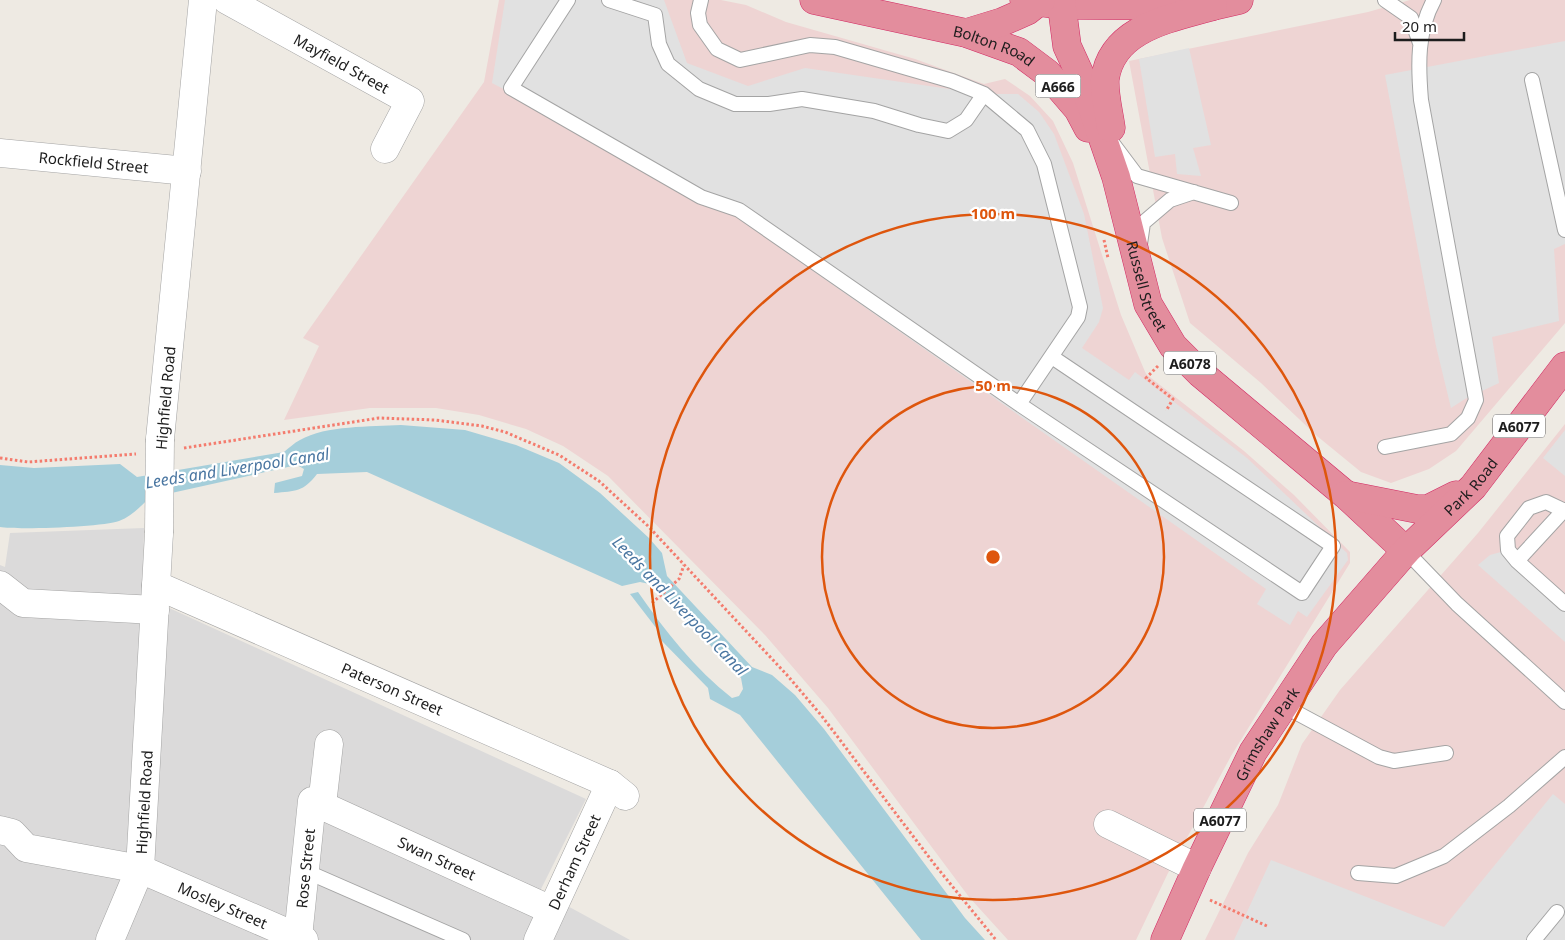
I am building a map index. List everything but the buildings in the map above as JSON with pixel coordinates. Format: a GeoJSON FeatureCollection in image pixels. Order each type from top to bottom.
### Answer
{"type":"FeatureCollection","features":[{"type":"Feature","properties":{"kind":"highway","name":"Bolton Road"},"geometry":{"type":"LineString","coordinates":[[814,0],[966,34],[1019,52],[1047,73],[1078,109],[1116,177]]}},
{"type":"Feature","properties":{"kind":"highway"},"geometry":{"type":"LineString","coordinates":[[1116,177],[1105,80],[1117,52],[1128,38],[1145,27],[1239,0]]}},
{"type":"Feature","properties":{"kind":"highway"},"geometry":{"type":"LineString","coordinates":[[966,34],[1002,22],[1045,2],[1213,6]]}},
{"type":"Feature","properties":{"kind":"highway","name":"Russell Street"},"geometry":{"type":"LineString","coordinates":[[1045,2],[1083,82],[1116,177],[1148,304],[1173,346],[1200,373],[1346,494],[1406,551]]}},
{"type":"Feature","properties":{"kind":"highway","name":"Park Road"},"geometry":{"type":"LineString","coordinates":[[1406,551],[1473,487],[1565,366]]}},
{"type":"Feature","properties":{"kind":"highway","name":"Russell Street"},"geometry":{"type":"LineString","coordinates":[[1346,494],[1417,509],[1428,509],[1473,487]]}},
{"type":"Feature","properties":{"kind":"highway","name":"Grimshaw Park"},"geometry":{"type":"LineString","coordinates":[[1165,940],[1197,868],[1253,752],[1324,645],[1406,551]]}},
{"type":"Feature","properties":{"kind":"street","name":"Highfield Road"},"geometry":{"type":"LineString","coordinates":[[110,940],[140,869],[159,533],[160,447],[203,0]]}},
{"type":"Feature","properties":{"kind":"street","name":"Mayfield Street"},"geometry":{"type":"LineString","coordinates":[[227,0],[410,101],[385,148]]}},
{"type":"Feature","properties":{"kind":"street","name":"Rockfield Street"},"geometry":{"type":"LineString","coordinates":[[0,153],[187,171]]}},
{"type":"Feature","properties":{"kind":"street"},"geometry":{"type":"LineString","coordinates":[[0,585],[23,603],[155,597]]}},
{"type":"Feature","properties":{"kind":"street","name":"Paterson Street"},"geometry":{"type":"LineString","coordinates":[[155,597],[617,790]]}},
{"type":"Feature","properties":{"kind":"street"},"geometry":{"type":"LineString","coordinates":[[317,803],[329,744]]}},
{"type":"Feature","properties":{"kind":"street","name":"Derham Street"},"geometry":{"type":"LineString","coordinates":[[538,940],[551,910],[617,790]]}},
{"type":"Feature","properties":{"kind":"street","name":"Rose Street"},"geometry":{"type":"LineString","coordinates":[[301,939],[303,870],[317,803]]}},
{"type":"Feature","properties":{"kind":"street","name":"Swan Street"},"geometry":{"type":"LineString","coordinates":[[317,803],[551,910]]}},
{"type":"Feature","properties":{"kind":"street"},"geometry":{"type":"LineString","coordinates":[[1108,824],[1197,868]]}},
{"type":"Feature","properties":{"kind":"street","name":"Mosley Street"},"geometry":{"type":"LineString","coordinates":[[0,830],[12,834],[26,848],[140,869],[301,939]]}},
{"type":"Feature","properties":{"kind":"lane"},"geometry":{"type":"LineString","coordinates":[[568,0],[511,88],[701,197],[739,210],[1019,404],[1302,594],[1333,546],[1052,357]]}},
{"type":"Feature","properties":{"kind":"lane"},"geometry":{"type":"LineString","coordinates":[[609,0],[655,15],[658,44],[668,64],[700,89],[735,104],[769,104],[802,99],[832,106],[874,111],[920,126],[948,131],[966,120],[984,94]]}},
{"type":"Feature","properties":{"kind":"lane"},"geometry":{"type":"LineString","coordinates":[[701,0],[698,13],[700,25],[717,49],[740,60],[810,45],[835,47],[952,81],[984,94],[1027,130],[1044,164],[1080,307],[1078,317],[1019,404]]}},
{"type":"Feature","properties":{"kind":"lane"},"geometry":{"type":"LineString","coordinates":[[1386,0],[1411,18],[1420,43]]}},
{"type":"Feature","properties":{"kind":"lane"},"geometry":{"type":"LineString","coordinates":[[1384,447],[1451,434],[1468,418],[1476,400],[1421,100],[1418,65],[1420,43],[1434,0]]}},
{"type":"Feature","properties":{"kind":"lane"},"geometry":{"type":"LineString","coordinates":[[1532,80],[1565,230]]}},
{"type":"Feature","properties":{"kind":"lane"},"geometry":{"type":"LineString","coordinates":[[1112,143],[1137,176],[1231,203]]}},
{"type":"Feature","properties":{"kind":"lane"},"geometry":{"type":"LineString","coordinates":[[1138,262],[1143,223],[1170,200],[1194,192]]}},
{"type":"Feature","properties":{"kind":"lane"},"geometry":{"type":"LineString","coordinates":[[1517,561],[1564,510],[1546,502],[1529,508],[1507,536],[1508,550],[1517,561],[1565,604]]}},
{"type":"Feature","properties":{"kind":"lane"},"geometry":{"type":"LineString","coordinates":[[1406,551],[1456,604],[1565,702]]}},
{"type":"Feature","properties":{"kind":"lane"},"geometry":{"type":"LineString","coordinates":[[1284,706],[1378,757],[1394,761],[1446,753]]}},
{"type":"Feature","properties":{"kind":"lane"},"geometry":{"type":"LineString","coordinates":[[1358,873],[1396,876],[1444,856],[1509,806],[1565,757]]}},
{"type":"Feature","properties":{"kind":"lane"},"geometry":{"type":"LineString","coordinates":[[303,870],[463,940]]}},
{"type":"Feature","properties":{"kind":"lane"},"geometry":{"type":"LineString","coordinates":[[1534,940],[1557,912]]}},
{"type":"Feature","properties":{"kind":"path"},"geometry":{"type":"LineString","coordinates":[[1104,238],[1109,261]]}},
{"type":"Feature","properties":{"kind":"path"},"geometry":{"type":"LineString","coordinates":[[1154,360],[1164,372]]}},
{"type":"Feature","properties":{"kind":"path"},"geometry":{"type":"LineString","coordinates":[[1158,365],[1146,378],[1173,400]]}},
{"type":"Feature","properties":{"kind":"path"},"geometry":{"type":"LineString","coordinates":[[0,458],[28,462],[128,453],[160,447],[379,418],[435,420],[498,430],[559,455],[599,481],[648,526],[821,715],[935,866],[996,940]]}},
{"type":"Feature","properties":{"kind":"path"},"geometry":{"type":"LineString","coordinates":[[652,603],[679,579],[684,565]]}},
{"type":"Feature","properties":{"kind":"path"},"geometry":{"type":"LineString","coordinates":[[1209,899],[1269,927]]}},
{"type":"Feature","properties":{"kind":"shaded area"},"geometry":{"type":"Polygon","coordinates":[[[499,0],[721,0],[746,5],[786,22],[915,59],[984,84],[1005,79],[1030,96],[1053,121],[1073,163],[1121,315],[1146,374],[1244,451],[1294,495],[1350,552],[1350,563],[1231,756],[1168,873],[1136,940],[1008,940],[969,897],[828,708],[765,635],[608,476],[563,446],[526,429],[479,415],[436,408],[370,408],[284,420],[319,346],[303,338],[484,82],[499,0]]]}},
{"type":"Feature","properties":{"kind":"shaded area"},"geometry":{"type":"Polygon","coordinates":[[[505,0],[664,0],[687,63],[748,86],[805,68],[984,94],[1018,94],[1039,112],[1054,134],[1084,214],[1103,308],[1099,322],[1082,348],[1129,380],[1135,372],[1247,458],[1347,553],[1348,560],[1307,617],[1298,611],[1290,625],[1257,604],[1266,589],[715,202],[492,83],[505,0]]]}},
{"type":"Feature","properties":{"kind":"shaded area"},"geometry":{"type":"Polygon","coordinates":[[[1410,0],[1565,0],[1565,323],[1456,451],[1429,469],[1391,483],[1361,472],[1317,436],[1261,383],[1190,323],[1162,238],[1129,61],[1368,12],[1410,0]]]}},
{"type":"Feature","properties":{"kind":"shaded area"},"geometry":{"type":"Polygon","coordinates":[[[1565,41],[1565,244],[1554,249],[1559,321],[1492,337],[1499,383],[1465,399],[1451,408],[1436,346],[1385,75],[1565,41]]]}},
{"type":"Feature","properties":{"kind":"shaded area"},"geometry":{"type":"Polygon","coordinates":[[[1189,48],[1211,145],[1193,148],[1201,176],[1177,174],[1175,154],[1155,157],[1139,59],[1189,48]]]}},
{"type":"Feature","properties":{"kind":"shaded area"},"geometry":{"type":"Polygon","coordinates":[[[1565,424],[1565,940],[1205,940],[1248,853],[1278,805],[1302,744],[1340,690],[1478,533],[1565,424]]]}},
{"type":"Feature","properties":{"kind":"shaded area"},"geometry":{"type":"Polygon","coordinates":[[[1565,430],[1565,476],[1543,458],[1565,430]]]}},
{"type":"Feature","properties":{"kind":"shaded area"},"geometry":{"type":"Polygon","coordinates":[[[144,528],[143,596],[586,799],[540,891],[630,940],[0,940],[0,565],[5,567],[10,533],[144,528]]]}},
{"type":"Feature","properties":{"kind":"shaded area"},"geometry":{"type":"Polygon","coordinates":[[[1508,550],[1565,604],[1565,642],[1478,565],[1490,555],[1508,550]]]}},
{"type":"Feature","properties":{"kind":"shaded area"},"geometry":{"type":"Polygon","coordinates":[[[1553,794],[1565,804],[1565,940],[1234,940],[1271,860],[1444,927],[1553,794]]]}},
{"type":"Feature","properties":{"kind":"water","name":"Leeds and Liverpool Canal"},"geometry":{"type":"Polygon","coordinates":[[[401,425],[465,430],[516,445],[559,463],[600,493],[649,538],[662,553],[667,576],[752,667],[772,675],[795,695],[824,729],[965,918],[985,940],[921,940],[740,715],[710,699],[708,688],[658,637],[657,629],[630,594],[638,592],[670,635],[718,687],[732,698],[739,696],[743,689],[741,678],[654,585],[640,582],[622,586],[367,472],[317,474],[299,490],[274,493],[275,483],[302,476],[304,469],[297,465],[149,498],[128,517],[110,523],[60,527],[0,527],[0,465],[34,468],[120,464],[137,477],[284,452],[300,440],[311,435],[335,429],[401,425]]]}}]}
